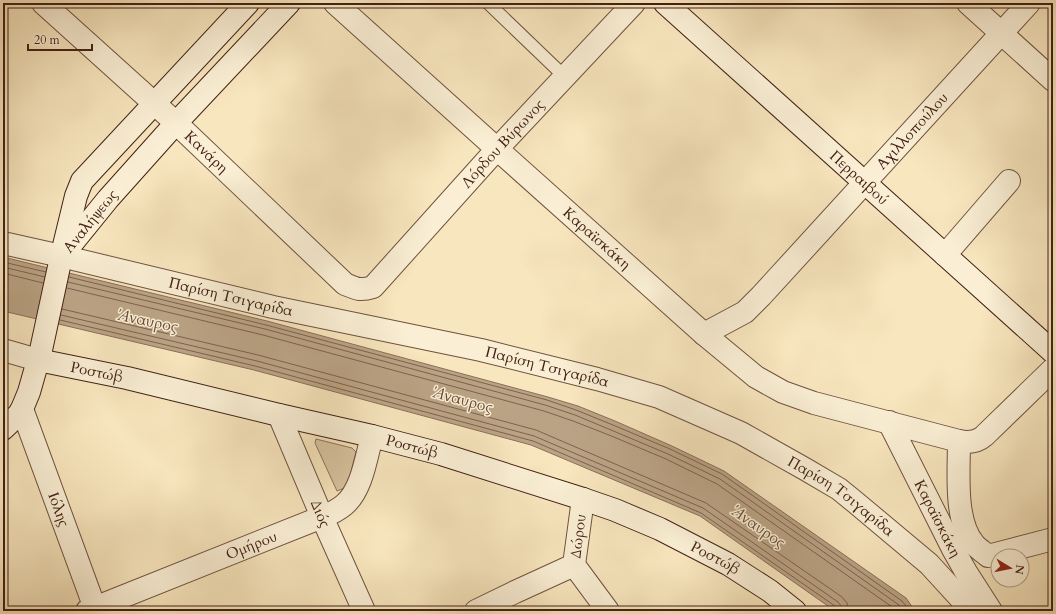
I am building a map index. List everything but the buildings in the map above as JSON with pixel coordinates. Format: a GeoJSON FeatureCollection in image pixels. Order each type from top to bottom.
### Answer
{"type":"FeatureCollection","features":[{"type":"Feature","properties":{"kind":"street","name":"Κανάρη"},"geometry":{"type":"LineString","coordinates":[[43,3],[176,123],[345,284],[355,289],[363,290],[373,287]]}},
{"type":"Feature","properties":{"kind":"street","name":"Αναλήψεως"},"geometry":{"type":"LineString","coordinates":[[61,259],[76,196],[82,181],[248,3]]}},
{"type":"Feature","properties":{"kind":"street","name":"Αναλήψεως"},"geometry":{"type":"LineString","coordinates":[[61,259],[108,199],[176,123],[289,3]]}},
{"type":"Feature","properties":{"kind":"street","name":"Καραϊσκάκη"},"geometry":{"type":"LineString","coordinates":[[336,3],[704,334],[756,377],[783,392],[814,403],[959,442],[973,442],[981,439],[1053,369]]}},
{"type":"Feature","properties":{"kind":"street","name":"Λόρδου Βύρωνος"},"geometry":{"type":"LineString","coordinates":[[373,287],[497,149],[634,3]]}},
{"type":"Feature","properties":{"kind":"street","name":"Περραιβού"},"geometry":{"type":"LineString","coordinates":[[665,3],[1053,352]]}},
{"type":"Feature","properties":{"kind":"street"},"geometry":{"type":"LineString","coordinates":[[968,3],[1053,80]]}},
{"type":"Feature","properties":{"kind":"street","name":"Αχιλλοπούλου"},"geometry":{"type":"LineString","coordinates":[[704,334],[745,312],[775,282],[1029,3]]}},
{"type":"Feature","properties":{"kind":"street"},"geometry":{"type":"LineString","coordinates":[[945,255],[1009,181]]}},
{"type":"Feature","properties":{"kind":"street","name":"Παρίση Τσιγαρίδα"},"geometry":{"type":"LineString","coordinates":[[3,243],[61,259],[273,307],[481,350],[597,379],[660,397],[741,433],[839,489],[929,564],[972,611]]}},
{"type":"Feature","properties":{"kind":"street"},"geometry":{"type":"LineString","coordinates":[[3,429],[15,418],[22,408],[29,392],[40,355],[61,259]]}},
{"type":"Feature","properties":{"kind":"street","name":"Ροστώβ"},"geometry":{"type":"LineString","coordinates":[[3,350],[40,355],[127,378],[372,436],[441,454],[583,499],[615,510],[660,529],[728,564],[770,591],[795,611]]}},
{"type":"Feature","properties":{"kind":"street","name":"Ιόλης"},"geometry":{"type":"LineString","coordinates":[[22,408],[92,610]]}},
{"type":"Feature","properties":{"kind":"street","name":"Διός"},"geometry":{"type":"LineString","coordinates":[[279,415],[364,611]]}},
{"type":"Feature","properties":{"kind":"street","name":"Καραϊσκάκη"},"geometry":{"type":"LineString","coordinates":[[889,422],[953,549],[991,611]]}},
{"type":"Feature","properties":{"kind":"street","name":"Ομήρου"},"geometry":{"type":"LineString","coordinates":[[92,610],[322,517],[344,505],[354,494],[362,475],[372,436]]}},
{"type":"Feature","properties":{"kind":"street"},"geometry":{"type":"LineString","coordinates":[[959,442],[960,510],[966,530],[974,544],[988,556],[1053,540]]}},
{"type":"Feature","properties":{"kind":"street","name":"Δώρου"},"geometry":{"type":"LineString","coordinates":[[583,499],[574,565],[604,610]]}},
{"type":"Feature","properties":{"kind":"street"},"geometry":{"type":"LineString","coordinates":[[476,611],[574,565]]}},
{"type":"Feature","properties":{"kind":"lane"},"geometry":{"type":"LineString","coordinates":[[488,3],[565,77]]}},
{"type":"Feature","properties":{"kind":"shaded area"},"geometry":{"type":"Polygon","coordinates":[[[316,439],[352,448],[356,452],[347,487],[337,491],[315,443],[316,439]]]}},
{"type":"Feature","properties":{"kind":"water","name":"Άναυρος"},"geometry":{"type":"Polygon","coordinates":[[[3,257],[267,321],[578,406],[672,446],[724,471],[906,598],[915,611],[835,611],[700,516],[531,445],[254,370],[3,311],[3,257]]]}}]}
